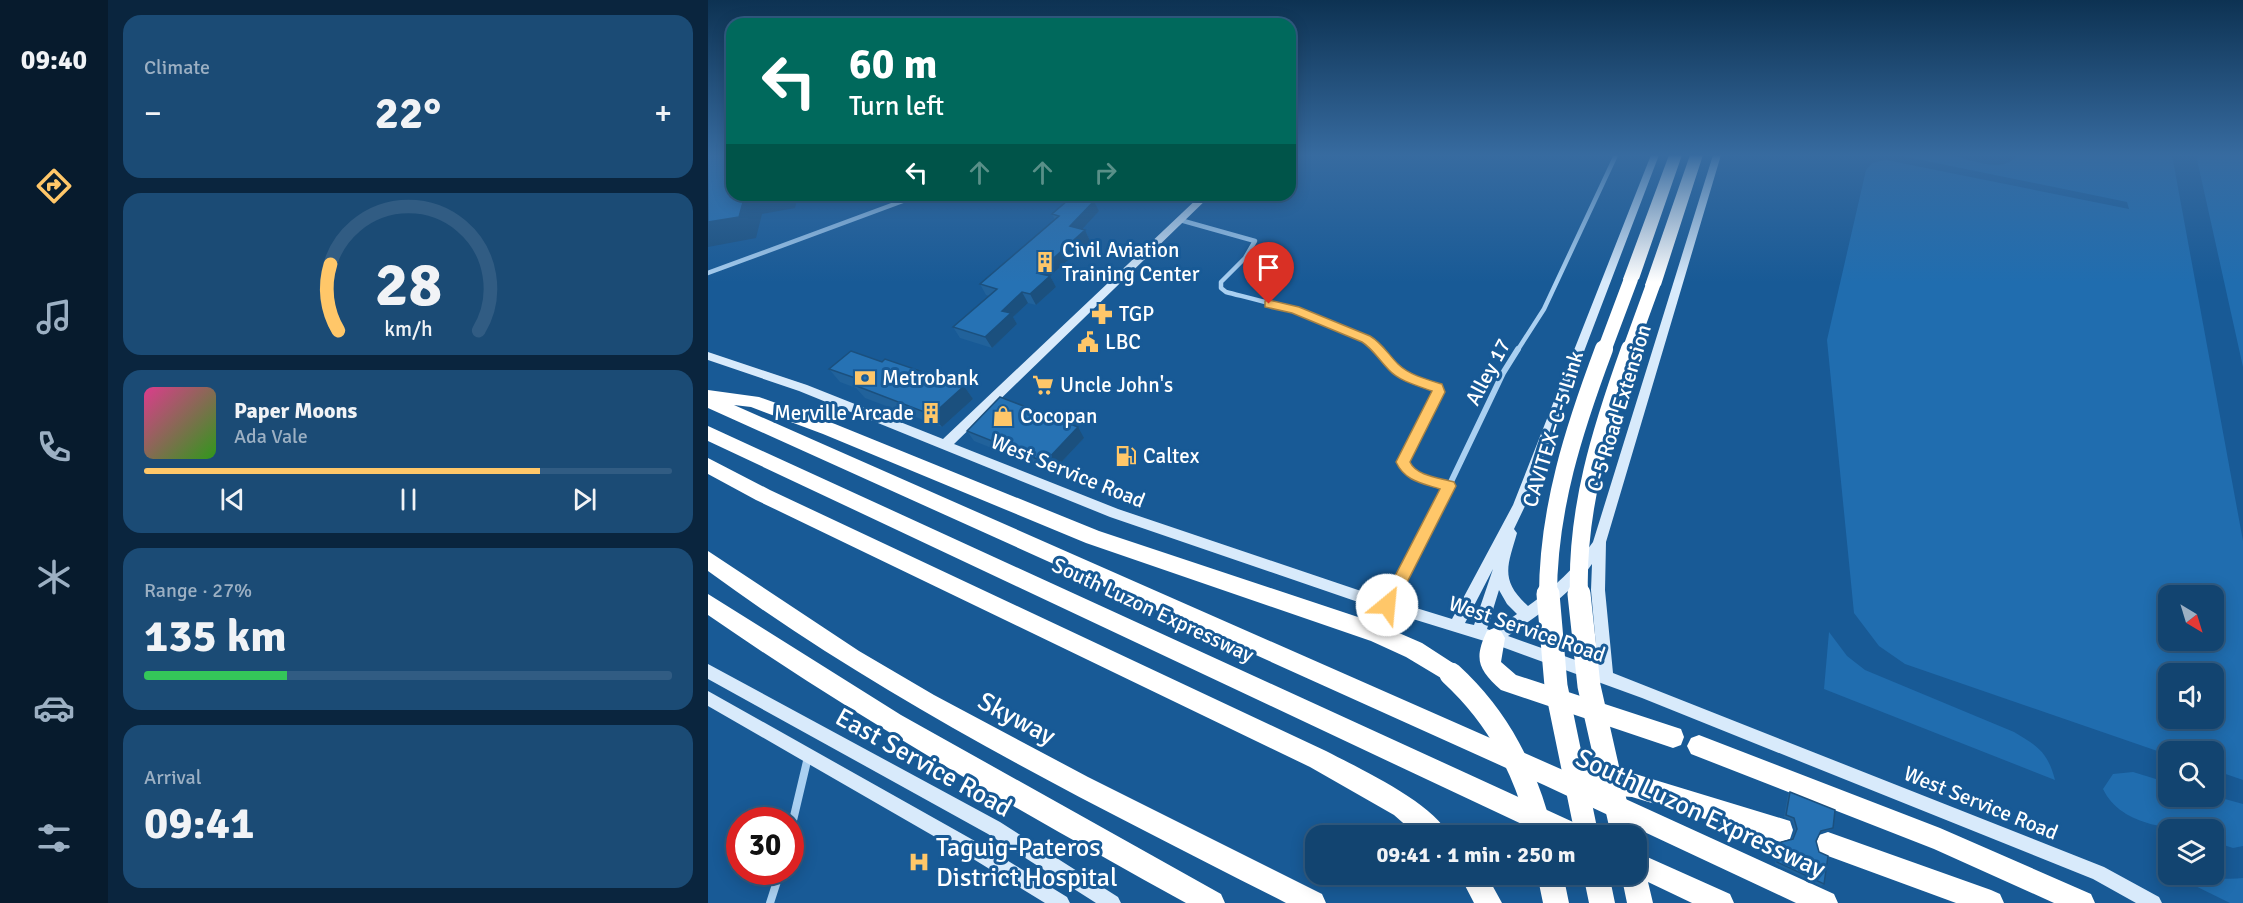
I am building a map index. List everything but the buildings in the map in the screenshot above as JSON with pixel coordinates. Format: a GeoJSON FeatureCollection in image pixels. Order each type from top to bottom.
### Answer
{"type":"FeatureCollection","features":[{"type":"Feature","properties":{"kind":"highway","name":"CAVITEX–C-5 Link"},"geometry":{"type":"LineString","coordinates":[[1585,825],[1555,670],[1549,619],[1551,536],[1568,458],[1660,197]]}},
{"type":"Feature","properties":{"kind":"highway"},"geometry":{"type":"LineString","coordinates":[[1621,825],[1588,677],[1579,609],[1579,561],[1584,514],[1595,458],[1683,197]]}},
{"type":"Feature","properties":{"kind":"highway"},"geometry":{"type":"LineString","coordinates":[[708,396],[753,401],[1093,537],[1376,633],[1414,650],[1451,674],[1487,711],[1505,738],[1528,787],[1539,825]]}},
{"type":"Feature","properties":{"kind":"highway","name":"South Luzon Expressway"},"geometry":{"type":"LineString","coordinates":[[708,401],[1552,777],[1825,903]]}},
{"type":"Feature","properties":{"kind":"highway","name":"South Luzon Expressway"},"geometry":{"type":"LineString","coordinates":[[708,433],[1551,825]]}},
{"type":"Feature","properties":{"kind":"highway"},"geometry":{"type":"LineString","coordinates":[[708,465],[1328,764],[1403,806],[1425,825]]}},
{"type":"Feature","properties":{"kind":"highway","name":"Skyway"},"geometry":{"type":"LineString","coordinates":[[708,560],[840,653],[1004,745],[1313,903]]}},
{"type":"Feature","properties":{"kind":"highway"},"geometry":{"type":"LineString","coordinates":[[708,603],[815,674],[978,774],[1212,903]]}},
{"type":"Feature","properties":{"kind":"highway"},"geometry":{"type":"LineString","coordinates":[[1486,636],[1491,667],[1509,683],[1673,737]]}},
{"type":"Feature","properties":{"kind":"highway"},"geometry":{"type":"LineString","coordinates":[[1699,746],[1904,825],[2022,874],[2082,903]]}},
{"type":"Feature","properties":{"kind":"highway","name":"South Luzon Expressway"},"geometry":{"type":"LineString","coordinates":[[1552,777],[1632,785],[1781,830]]}},
{"type":"Feature","properties":{"kind":"highway","name":"South Luzon Expressway"},"geometry":{"type":"LineString","coordinates":[[1828,844],[1991,903]]}},
{"type":"Feature","properties":{"kind":"highway"},"geometry":{"type":"LineString","coordinates":[[1647,869],[1721,903]]}},
{"type":"Feature","properties":{"kind":"highway"},"geometry":{"type":"LineString","coordinates":[[1478,885],[1489,903]]}},
{"type":"Feature","properties":{"kind":"highway"},"geometry":{"type":"LineString","coordinates":[[1552,885],[1556,903]]}},
{"type":"Feature","properties":{"kind":"highway"},"geometry":{"type":"LineString","coordinates":[[1598,885],[1602,903]]}},
{"type":"Feature","properties":{"kind":"highway"},"geometry":{"type":"LineString","coordinates":[[1636,885],[1640,903]]}},
{"type":"Feature","properties":{"kind":"main road"},"geometry":{"type":"LineString","coordinates":[[1486,636],[1488,598],[1500,570],[1519,506],[1639,197]]}},
{"type":"Feature","properties":{"kind":"main road","name":"C-5 Road Extension"},"geometry":{"type":"LineString","coordinates":[[1606,678],[1598,590],[1599,542],[1704,197]]}},
{"type":"Feature","properties":{"kind":"main road"},"geometry":{"type":"LineString","coordinates":[[946,444],[1200,201]]}},
{"type":"Feature","properties":{"kind":"main road","name":"West Service Road"},"geometry":{"type":"LineString","coordinates":[[708,356],[803,388],[1114,513],[1606,678],[1794,750],[2087,869],[2154,903]]}},
{"type":"Feature","properties":{"kind":"main road"},"geometry":{"type":"LineString","coordinates":[[1456,626],[1519,506]]}},
{"type":"Feature","properties":{"kind":"main road"},"geometry":{"type":"LineString","coordinates":[[1486,636],[1527,614],[1555,594],[1579,572],[1599,542]]}},
{"type":"Feature","properties":{"kind":"main road"},"geometry":{"type":"LineString","coordinates":[[1500,570],[1502,586],[1507,595],[1527,614]]}},
{"type":"Feature","properties":{"kind":"main road","name":"East Service Road"},"geometry":{"type":"LineString","coordinates":[[708,671],[994,828],[1106,901]]}},
{"type":"Feature","properties":{"kind":"main road"},"geometry":{"type":"LineString","coordinates":[[708,698],[976,851],[1061,903]]}},
{"type":"Feature","properties":{"kind":"street","name":"Alley 17"},"geometry":{"type":"LineString","coordinates":[[1387,605],[1449,486],[1503,373],[1544,309],[1596,197]]}},
{"type":"Feature","properties":{"kind":"street"},"geometry":{"type":"LineString","coordinates":[[708,273],[903,201]]}},
{"type":"Feature","properties":{"kind":"street"},"geometry":{"type":"LineString","coordinates":[[1180,220],[1255,241],[1245,258],[1221,282],[1221,288],[1226,292],[1295,310],[1366,339],[1375,344],[1395,368],[1419,382],[1438,388],[1439,392],[1403,462],[1407,470],[1418,477],[1449,486]]}},
{"type":"Feature","properties":{"kind":"street"},"geometry":{"type":"LineString","coordinates":[[796,807],[808,757]]}},
{"type":"Feature","properties":{"kind":"street"},"geometry":{"type":"LineString","coordinates":[[770,903],[776,885]]}},
{"type":"Feature","properties":{"kind":"shaded area"},"geometry":{"type":"Polygon","coordinates":[[[1860,197],[2070,197],[2129,209],[2127,202],[2103,197],[2180,197],[2243,541],[2243,780],[2224,773],[2224,741],[2158,741],[2158,751],[1905,664],[1879,646],[1854,613],[1827,340],[1860,197]]]}},
{"type":"Feature","properties":{"kind":"shaded area"},"geometry":{"type":"Polygon","coordinates":[[[2205,197],[2243,197],[2243,367],[2205,197]]]}},
{"type":"Feature","properties":{"kind":"shaded area"},"geometry":{"type":"Polygon","coordinates":[[[1829,632],[1847,656],[1865,670],[2014,732],[2030,742],[2041,751],[2049,763],[2055,780],[1824,689],[1829,632]]]}},
{"type":"Feature","properties":{"kind":"shaded area"},"geometry":{"type":"Polygon","coordinates":[[[2133,772],[2158,780],[2158,807],[2224,807],[2224,799],[2243,804],[2243,846],[2233,848],[2224,845],[2224,819],[2158,819],[2158,825],[2136,819],[2123,812],[2103,789],[2113,774],[2133,772]]]}},
{"type":"Feature","properties":{"kind":"shaded area"},"geometry":{"type":"Polygon","coordinates":[[[2243,878],[2243,903],[2230,903],[2193,885],[2224,885],[2224,879],[2243,878]]]}},
{"type":"Feature","properties":{"kind":"place","name":"Civil Aviation Training Center"},"geometry":{"type":"Point","coordinates":[1045,262]}},
{"type":"Feature","properties":{"kind":"place","name":"TGP"},"geometry":{"type":"Point","coordinates":[1102,314]}},
{"type":"Feature","properties":{"kind":"place","name":"LBC"},"geometry":{"type":"Point","coordinates":[1088,342]}},
{"type":"Feature","properties":{"kind":"place","name":"Metrobank"},"geometry":{"type":"Point","coordinates":[865,378]}},
{"type":"Feature","properties":{"kind":"place","name":"Uncle John's"},"geometry":{"type":"Point","coordinates":[1043,385]}},
{"type":"Feature","properties":{"kind":"place","name":"Merville Arcade"},"geometry":{"type":"Point","coordinates":[931,413]}},
{"type":"Feature","properties":{"kind":"place","name":"Cocopan"},"geometry":{"type":"Point","coordinates":[1003,416]}},
{"type":"Feature","properties":{"kind":"place","name":"Caltex"},"geometry":{"type":"Point","coordinates":[1126,456]}},
{"type":"Feature","properties":{"kind":"place","name":"Taguig-Pateros District Hospital"},"geometry":{"type":"Point","coordinates":[919,862]}},
{"type":"Feature","properties":{"kind":"route"},"geometry":{"type":"LineString","coordinates":[[1269,304],[1295,310],[1366,339],[1375,344],[1395,368],[1419,382],[1438,388],[1439,392],[1403,462],[1407,470],[1418,477],[1449,486],[1387,605]]}}]}
